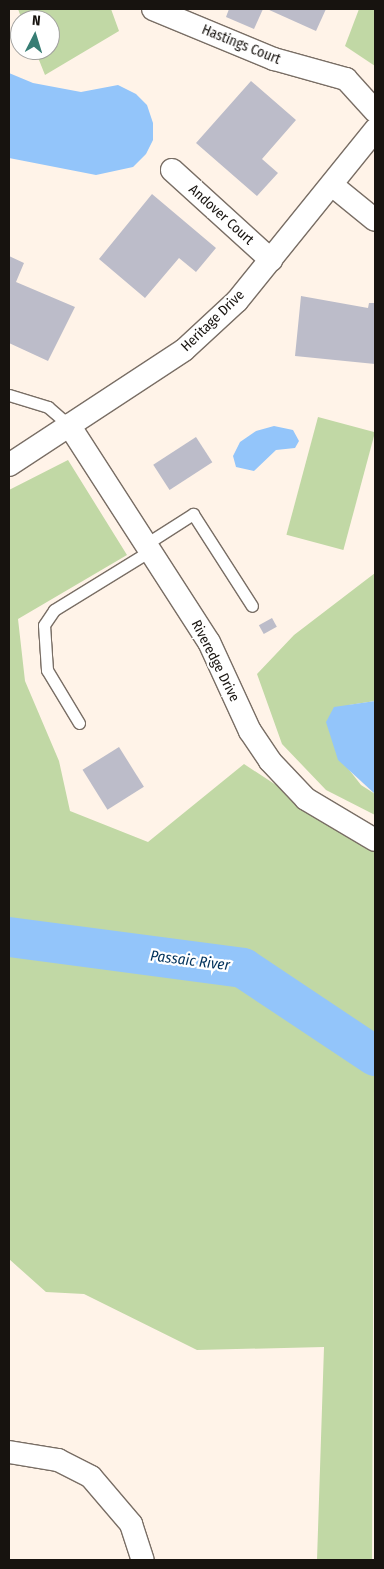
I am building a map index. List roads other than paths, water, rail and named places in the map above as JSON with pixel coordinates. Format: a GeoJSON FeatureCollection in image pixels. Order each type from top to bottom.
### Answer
{"type":"FeatureCollection","features":[{"type":"Feature","properties":{"kind":"street","name":"Hastings Court"},"geometry":{"type":"LineString","coordinates":[[153,9],[188,15],[274,59],[346,79],[375,111]]}},
{"type":"Feature","properties":{"kind":"street","name":"Heritage Drive"},"geometry":{"type":"LineString","coordinates":[[9,465],[184,350],[237,301],[375,130]]}},
{"type":"Feature","properties":{"kind":"street","name":"Andover Court"},"geometry":{"type":"LineString","coordinates":[[172,170],[271,260]]}},
{"type":"Feature","properties":{"kind":"street"},"geometry":{"type":"LineString","coordinates":[[332,185],[375,220]]}},
{"type":"Feature","properties":{"kind":"street","name":"Riveredge Drive"},"geometry":{"type":"LineString","coordinates":[[69,425],[209,642],[250,731],[270,761],[306,799],[375,840]]}},
{"type":"Feature","properties":{"kind":"street"},"geometry":{"type":"LineString","coordinates":[[9,1452],[58,1460],[91,1477],[131,1524],[143,1560]]}},
{"type":"Feature","properties":{"kind":"lane"},"geometry":{"type":"LineString","coordinates":[[9,395],[48,407],[69,425]]}},
{"type":"Feature","properties":{"kind":"lane"},"geometry":{"type":"LineString","coordinates":[[79,723],[48,670],[44,625],[54,610],[148,547],[193,514],[252,606]]}},
{"type":"Feature","properties":{"kind":"water"},"geometry":{"type":"Polygon","coordinates":[[[9,73],[33,83],[81,92],[118,85],[136,94],[147,105],[153,123],[153,140],[146,154],[133,167],[96,175],[9,158],[9,73]]]}},
{"type":"Feature","properties":{"kind":"water"},"geometry":{"type":"Polygon","coordinates":[[[274,426],[293,430],[299,441],[295,448],[276,450],[254,471],[236,467],[233,456],[240,442],[256,431],[274,426]]]}},
{"type":"Feature","properties":{"kind":"water"},"geometry":{"type":"Polygon","coordinates":[[[375,701],[375,794],[338,760],[326,722],[334,707],[375,701]]]}},
{"type":"Feature","properties":{"kind":"waterway","name":"Passaic River"},"geometry":{"type":"LineString","coordinates":[[9,937],[243,968],[375,1056]]}}]}
